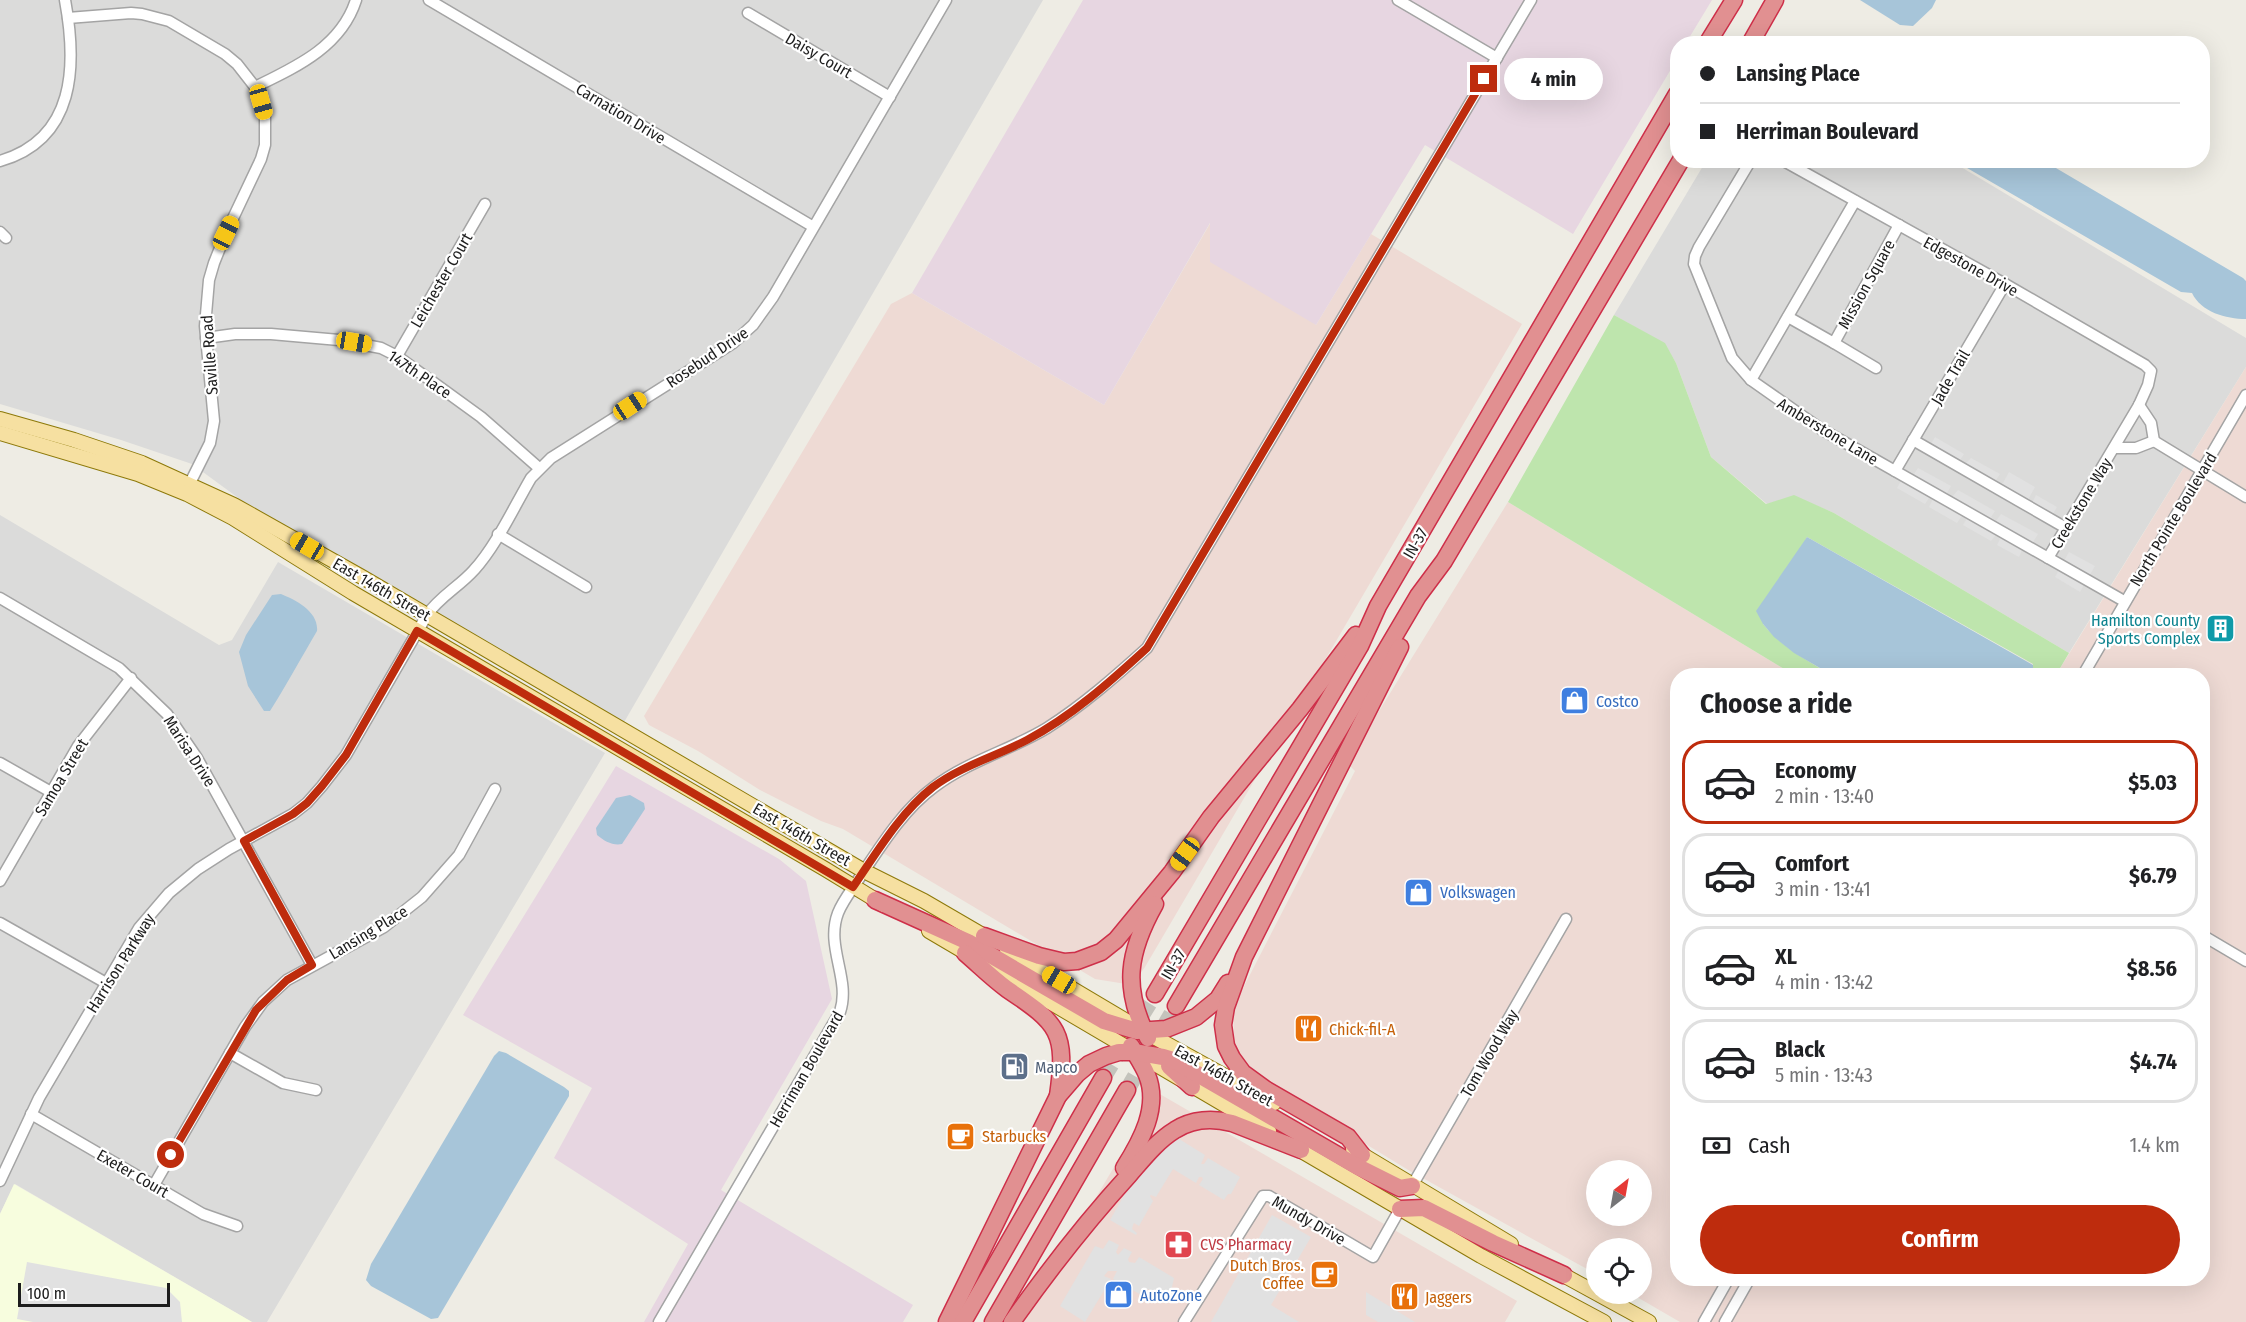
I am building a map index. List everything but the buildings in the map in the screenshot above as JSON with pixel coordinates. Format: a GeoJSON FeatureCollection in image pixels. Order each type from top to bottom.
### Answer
{"type":"FeatureCollection","features":[{"type":"Feature","properties":{"kind":"highway"},"geometry":{"type":"LineString","coordinates":[[1712,36],[1734,0]]}},
{"type":"Feature","properties":{"kind":"highway"},"geometry":{"type":"LineString","coordinates":[[1755,36],[1775,0]]}},
{"type":"Feature","properties":{"kind":"highway","name":"IN-37"},"geometry":{"type":"LineString","coordinates":[[1155,994],[1360,646],[1378,606],[1670,105]]}},
{"type":"Feature","properties":{"kind":"highway","name":"IN-37"},"geometry":{"type":"LineString","coordinates":[[1176,1006],[1418,596],[1444,561],[1676,168]]}},
{"type":"Feature","properties":{"kind":"highway"},"geometry":{"type":"LineString","coordinates":[[875,900],[968,942],[1104,1021],[1115,1018],[1145,1032],[1173,1027],[1207,1010],[1218,999],[1244,957],[1444,561]]}},
{"type":"Feature","properties":{"kind":"highway"},"geometry":{"type":"LineString","coordinates":[[984,936],[1039,956],[1064,962],[1077,961],[1101,952],[1116,940],[1172,872],[1211,817],[1300,709],[1378,606]]}},
{"type":"Feature","properties":{"kind":"highway"},"geometry":{"type":"LineString","coordinates":[[1172,872],[1142,928],[1131,963],[1133,1001],[1151,1043],[1192,1087]]}},
{"type":"Feature","properties":{"kind":"highway"},"geometry":{"type":"LineString","coordinates":[[947,1322],[1058,1096],[1063,1063],[1061,1049],[1050,1022],[1034,1005],[1005,987],[965,953]]}},
{"type":"Feature","properties":{"kind":"highway"},"geometry":{"type":"LineString","coordinates":[[1244,957],[1226,1007],[1223,1025],[1226,1046],[1232,1058],[1243,1073],[1265,1089],[1348,1137],[1362,1155]]}},
{"type":"Feature","properties":{"kind":"highway"},"geometry":{"type":"LineString","coordinates":[[1012,1322],[1096,1212],[1140,1143],[1146,1129],[1150,1090],[1147,1074],[1115,1018]]}},
{"type":"Feature","properties":{"kind":"highway"},"geometry":{"type":"LineString","coordinates":[[1058,1096],[1089,1064],[1119,1052],[1162,1057],[1173,1060],[1358,1167],[1400,1188],[1412,1186]]}},
{"type":"Feature","properties":{"kind":"highway"},"geometry":{"type":"LineString","coordinates":[[963,1322],[1103,1078]]}},
{"type":"Feature","properties":{"kind":"highway"},"geometry":{"type":"LineString","coordinates":[[993,1322],[1127,1090]]}},
{"type":"Feature","properties":{"kind":"highway"},"geometry":{"type":"LineString","coordinates":[[1096,1212],[1166,1136],[1189,1123],[1210,1120],[1232,1123],[1301,1150]]}},
{"type":"Feature","properties":{"kind":"highway"},"geometry":{"type":"LineString","coordinates":[[1400,1209],[1425,1208],[1493,1243],[1564,1275]]}},
{"type":"Feature","properties":{"kind":"main road","name":"East 146th Street"},"geometry":{"type":"LineString","coordinates":[[0,419],[74,440],[142,463],[234,505],[853,887],[1481,1257],[1604,1322]]}},
{"type":"Feature","properties":{"kind":"main road","name":"East 146th Street"},"geometry":{"type":"LineString","coordinates":[[0,433],[138,474],[187,494],[233,518],[353,593],[422,623],[984,936],[1115,1018]]}},
{"type":"Feature","properties":{"kind":"main road","name":"East 146th Street"},"geometry":{"type":"LineString","coordinates":[[1145,1032],[1649,1322]]}},
{"type":"Feature","properties":{"kind":"street"},"geometry":{"type":"LineString","coordinates":[[0,161],[30,149],[58,117],[65,102],[71,69],[65,0]]}},
{"type":"Feature","properties":{"kind":"street"},"geometry":{"type":"LineString","coordinates":[[255,87],[298,65],[323,48],[344,27],[356,0]]}},
{"type":"Feature","properties":{"kind":"street","name":"Carnation Drive"},"geometry":{"type":"LineString","coordinates":[[429,0],[812,226]]}},
{"type":"Feature","properties":{"kind":"street","name":"Rosebud Drive"},"geometry":{"type":"LineString","coordinates":[[422,623],[435,604],[474,571],[483,560],[539,468],[580,438],[744,334],[753,325],[773,297],[812,226],[946,0]]}},
{"type":"Feature","properties":{"kind":"street"},"geometry":{"type":"LineString","coordinates":[[1398,0],[1497,58]]}},
{"type":"Feature","properties":{"kind":"street","name":"Herriman Boulevard"},"geometry":{"type":"LineString","coordinates":[[659,1322],[840,1012],[844,1001],[844,991],[833,942],[834,927],[838,912],[853,887],[908,811],[934,786],[971,765],[1027,740],[1048,727],[1077,708],[1147,648],[1531,0]]}},
{"type":"Feature","properties":{"kind":"street","name":"Saville Road"},"geometry":{"type":"LineString","coordinates":[[68,18],[130,13],[169,21],[225,54],[244,71],[255,87],[265,116],[265,145],[258,167],[213,263],[206,302],[206,338],[214,421],[210,443],[189,485]]}},
{"type":"Feature","properties":{"kind":"street","name":"Daisy Court"},"geometry":{"type":"LineString","coordinates":[[748,13],[890,97]]}},
{"type":"Feature","properties":{"kind":"street","name":"Amberstone Lane"},"geometry":{"type":"LineString","coordinates":[[1746,168],[1699,247],[1694,264],[1732,358],[1752,380],[1804,418],[2124,601]]}},
{"type":"Feature","properties":{"kind":"street","name":"Edgestone Drive"},"geometry":{"type":"LineString","coordinates":[[1796,168],[2145,365],[2151,372],[2151,379]]}},
{"type":"Feature","properties":{"kind":"street"},"geometry":{"type":"LineString","coordinates":[[1752,380],[1855,201]]}},
{"type":"Feature","properties":{"kind":"street","name":"Leichester Court"},"geometry":{"type":"LineString","coordinates":[[397,356],[485,204]]}},
{"type":"Feature","properties":{"kind":"street","name":"Mission Square"},"geometry":{"type":"LineString","coordinates":[[1833,343],[1899,225]]}},
{"type":"Feature","properties":{"kind":"street","name":"Jade Trail"},"geometry":{"type":"LineString","coordinates":[[1895,471],[2005,284]]}},
{"type":"Feature","properties":{"kind":"street","name":"Mission Square"},"geometry":{"type":"LineString","coordinates":[[1788,317],[1876,368]]}},
{"type":"Feature","properties":{"kind":"street","name":"147th Place"},"geometry":{"type":"LineString","coordinates":[[206,338],[252,334],[339,340],[368,345],[397,356],[481,417],[539,468]]}},
{"type":"Feature","properties":{"kind":"street","name":"Creekstone Way"},"geometry":{"type":"LineString","coordinates":[[2048,558],[2139,405],[2151,379]]}},
{"type":"Feature","properties":{"kind":"street","name":"North Pointe Boulevard"},"geometry":{"type":"LineString","coordinates":[[2087,668],[2246,395]]}},
{"type":"Feature","properties":{"kind":"street"},"geometry":{"type":"LineString","coordinates":[[2139,405],[2151,423],[2154,441],[2246,497]]}},
{"type":"Feature","properties":{"kind":"street"},"geometry":{"type":"LineString","coordinates":[[1913,440],[2066,528]]}},
{"type":"Feature","properties":{"kind":"street","name":"Creekstone Way"},"geometry":{"type":"LineString","coordinates":[[2114,448],[2136,448],[2154,441]]}},
{"type":"Feature","properties":{"kind":"street"},"geometry":{"type":"LineString","coordinates":[[498,534],[586,587]]}},
{"type":"Feature","properties":{"kind":"street","name":"Marisa Drive"},"geometry":{"type":"LineString","coordinates":[[0,598],[108,661],[131,678],[156,702],[178,728],[197,758],[312,965]]}},
{"type":"Feature","properties":{"kind":"street","name":"Harrison Parkway"},"geometry":{"type":"LineString","coordinates":[[0,1181],[31,1114],[139,928],[169,893],[212,859],[293,814],[307,803],[346,755],[422,623]]}},
{"type":"Feature","properties":{"kind":"street","name":"Samoa Street"},"geometry":{"type":"LineString","coordinates":[[0,882],[89,731],[131,678]]}},
{"type":"Feature","properties":{"kind":"street"},"geometry":{"type":"LineString","coordinates":[[0,763],[51,792]]}},
{"type":"Feature","properties":{"kind":"street","name":"Lansing Place"},"geometry":{"type":"LineString","coordinates":[[154,1185],[230,1053],[263,1002],[287,980],[384,927],[405,912],[430,889],[469,840],[495,789]]}},
{"type":"Feature","properties":{"kind":"street","name":"Tom Wood Way"},"geometry":{"type":"LineString","coordinates":[[1412,1186],[1566,920]]}},
{"type":"Feature","properties":{"kind":"street"},"geometry":{"type":"LineString","coordinates":[[0,923],[106,983]]}},
{"type":"Feature","properties":{"kind":"street"},"geometry":{"type":"LineString","coordinates":[[2210,940],[2246,961]]}},
{"type":"Feature","properties":{"kind":"street"},"geometry":{"type":"LineString","coordinates":[[230,1053],[283,1083],[316,1090]]}},
{"type":"Feature","properties":{"kind":"street","name":"Exeter Court"},"geometry":{"type":"LineString","coordinates":[[31,1114],[212,1218],[237,1226]]}},
{"type":"Feature","properties":{"kind":"street","name":"Mundy Drive"},"geometry":{"type":"LineString","coordinates":[[1184,1322],[1263,1196],[1269,1196],[1373,1257],[1400,1209]]}},
{"type":"Feature","properties":{"kind":"street"},"geometry":{"type":"LineString","coordinates":[[1704,1322],[1724,1286]]}},
{"type":"Feature","properties":{"kind":"street"},"geometry":{"type":"LineString","coordinates":[[1725,1322],[1745,1286]]}},
{"type":"Feature","properties":{"kind":"shaded area"},"geometry":{"type":"Polygon","coordinates":[[[0,0],[1043,0],[623,724],[252,508],[192,464],[0,404],[0,0]]]}},
{"type":"Feature","properties":{"kind":"shaded area"},"geometry":{"type":"Polygon","coordinates":[[[1083,0],[1712,0],[1690,36],[1670,36],[1670,71],[1573,234],[1425,145],[1316,325],[1210,262],[1210,223],[1104,405],[912,293],[1083,0]]]}},
{"type":"Feature","properties":{"kind":"shaded area"},"geometry":{"type":"Polygon","coordinates":[[[1702,168],[1963,168],[2246,338],[2246,367],[2069,653],[1834,513],[1794,496],[1767,504],[1711,457],[1676,363],[1665,344],[1614,315],[1702,168]]]}},
{"type":"Feature","properties":{"kind":"shaded area"},"geometry":{"type":"Polygon","coordinates":[[[1211,222],[1316,325],[1371,234],[1522,324],[1145,967],[1137,978],[1126,984],[1095,979],[843,829],[821,821],[760,790],[698,751],[649,725],[644,716],[891,304],[912,293],[1104,405],[1211,222]]]}},
{"type":"Feature","properties":{"kind":"shaded area"},"geometry":{"type":"Polygon","coordinates":[[[2246,367],[2246,1322],[1680,1322],[1649,1304],[1652,1304],[1652,1238],[1586,1238],[1586,1268],[1410,1171],[1259,1079],[1241,1065],[1235,1050],[1233,1015],[1239,996],[1355,771],[1347,763],[1508,502],[1782,668],[1670,668],[1670,1286],[2210,1286],[2210,668],[2060,668],[2246,367]]]}},
{"type":"Feature","properties":{"kind":"shaded area"},"geometry":{"type":"Polygon","coordinates":[[[1935,437],[1964,454],[1960,460],[1965,464],[1971,458],[2000,474],[1996,480],[2000,483],[2003,483],[2009,472],[2035,487],[2029,498],[2030,501],[2033,501],[2036,495],[2057,507],[2050,519],[1928,449],[1935,437]]]}},
{"type":"Feature","properties":{"kind":"shaded area"},"geometry":{"type":"Polygon","coordinates":[[[1918,468],[1951,486],[1947,493],[1952,497],[1958,490],[1995,511],[1991,517],[1996,521],[2001,514],[2038,534],[2027,552],[2022,550],[2019,557],[1997,545],[2000,539],[1998,535],[1991,541],[1963,525],[1966,520],[1965,516],[1961,517],[1957,523],[1929,507],[1932,498],[1929,498],[1925,504],[1897,488],[1907,470],[1914,474],[1918,468]]]}},
{"type":"Feature","properties":{"kind":"shaded area"},"geometry":{"type":"Polygon","coordinates":[[[0,515],[219,645],[232,640],[278,562],[605,753],[267,1322],[252,1322],[15,1184],[0,1214],[0,515]]]}},
{"type":"Feature","properties":{"kind":"shaded area"},"geometry":{"type":"Polygon","coordinates":[[[2069,552],[2095,566],[2080,592],[2055,577],[2069,552]]]}},
{"type":"Feature","properties":{"kind":"shaded area"},"geometry":{"type":"Polygon","coordinates":[[[616,766],[779,859],[806,881],[832,999],[721,1190],[913,1305],[903,1322],[644,1322],[688,1244],[554,1158],[592,1088],[463,1015],[616,766]]]}},
{"type":"Feature","properties":{"kind":"shaded area"},"geometry":{"type":"Polygon","coordinates":[[[1158,1093],[1517,1301],[1505,1322],[1022,1322],[1158,1093]]]}},
{"type":"Feature","properties":{"kind":"shaded area"},"geometry":{"type":"Polygon","coordinates":[[[1171,1134],[1205,1155],[1201,1164],[1204,1164],[1208,1158],[1240,1177],[1231,1194],[1228,1194],[1224,1200],[1199,1185],[1202,1177],[1199,1177],[1196,1183],[1173,1169],[1156,1197],[1150,1196],[1153,1201],[1139,1226],[1134,1223],[1132,1229],[1137,1233],[1136,1235],[1110,1220],[1156,1140],[1171,1134]]]}},
{"type":"Feature","properties":{"kind":"shaded area"},"geometry":{"type":"Polygon","coordinates":[[[14,1184],[252,1322],[0,1322],[0,1214],[14,1184]]]}},
{"type":"Feature","properties":{"kind":"shaded area"},"geometry":{"type":"Polygon","coordinates":[[[1272,1215],[1311,1237],[1271,1305],[1299,1322],[1211,1322],[1272,1215]]]}},
{"type":"Feature","properties":{"kind":"shaded area"},"geometry":{"type":"Polygon","coordinates":[[[1109,1240],[1119,1245],[1116,1252],[1118,1255],[1124,1248],[1132,1252],[1128,1259],[1129,1262],[1135,1263],[1139,1257],[1174,1278],[1172,1287],[1165,1298],[1148,1289],[1143,1296],[1113,1279],[1117,1271],[1108,1271],[1104,1276],[1111,1279],[1085,1322],[1060,1306],[1095,1246],[1103,1249],[1109,1240]]]}},
{"type":"Feature","properties":{"kind":"shaded area"},"geometry":{"type":"Polygon","coordinates":[[[27,1262],[166,1288],[180,1302],[182,1322],[33,1322],[17,1319],[27,1262]]]}},
{"type":"Feature","properties":{"kind":"shaded area"},"geometry":{"type":"Polygon","coordinates":[[[1366,1292],[1415,1322],[1378,1322],[1366,1315],[1366,1292]]]}},
{"type":"Feature","properties":{"kind":"green space"},"geometry":{"type":"Polygon","coordinates":[[[1614,315],[1665,343],[1676,363],[1711,457],[1766,504],[1794,495],[1834,513],[2069,653],[2060,668],[2033,668],[2033,664],[1807,537],[1763,624],[1786,646],[1820,668],[1782,668],[1508,502],[1614,315]]]}},
{"type":"Feature","properties":{"kind":"water"},"geometry":{"type":"Polygon","coordinates":[[[1860,0],[1936,0],[1932,8],[1913,26],[1900,25],[1860,0]]]}},
{"type":"Feature","properties":{"kind":"water"},"geometry":{"type":"Polygon","coordinates":[[[1967,168],[2056,168],[2243,278],[2246,281],[2246,319],[2222,316],[2201,305],[2192,293],[2181,292],[1967,168]]]}},
{"type":"Feature","properties":{"kind":"water"},"geometry":{"type":"Polygon","coordinates":[[[1807,537],[2033,665],[2033,668],[1820,668],[1794,653],[1774,637],[1756,611],[1807,537]]]}},
{"type":"Feature","properties":{"kind":"water"},"geometry":{"type":"Polygon","coordinates":[[[281,594],[300,603],[310,613],[317,624],[317,631],[270,711],[264,711],[248,686],[239,652],[246,635],[272,595],[281,594]]]}},
{"type":"Feature","properties":{"kind":"water"},"geometry":{"type":"Polygon","coordinates":[[[630,795],[644,803],[645,809],[622,844],[606,841],[597,835],[596,828],[616,798],[630,795]]]}},
{"type":"Feature","properties":{"kind":"water"},"geometry":{"type":"Polygon","coordinates":[[[499,1051],[564,1087],[569,1091],[569,1096],[438,1318],[431,1319],[371,1286],[366,1280],[371,1264],[499,1051]]]}},
{"type":"Feature","properties":{"kind":"tunnel"},"geometry":{"type":"LineString","coordinates":[[1103,1078],[1155,994]]}},
{"type":"Feature","properties":{"kind":"tunnel"},"geometry":{"type":"LineString","coordinates":[[1127,1090],[1176,1006]]}},
{"type":"Feature","properties":{"kind":"place","name":"Hamilton County Sports Complex"},"geometry":{"type":"Point","coordinates":[2221,629]}},
{"type":"Feature","properties":{"kind":"place","name":"Costco"},"geometry":{"type":"Point","coordinates":[1575,701]}},
{"type":"Feature","properties":{"kind":"place","name":"Volkswagen"},"geometry":{"type":"Point","coordinates":[1419,892]}},
{"type":"Feature","properties":{"kind":"place","name":"Chick-fil-A"},"geometry":{"type":"Point","coordinates":[1308,1029]}},
{"type":"Feature","properties":{"kind":"place","name":"Mapco"},"geometry":{"type":"Point","coordinates":[1014,1067]}},
{"type":"Feature","properties":{"kind":"place","name":"Starbucks"},"geometry":{"type":"Point","coordinates":[961,1136]}},
{"type":"Feature","properties":{"kind":"place","name":"CVS Pharmacy"},"geometry":{"type":"Point","coordinates":[1179,1244]}},
{"type":"Feature","properties":{"kind":"place","name":"Dutch Bros. Coffee"},"geometry":{"type":"Point","coordinates":[1325,1274]}},
{"type":"Feature","properties":{"kind":"place","name":"AutoZone"},"geometry":{"type":"Point","coordinates":[1119,1295]}},
{"type":"Feature","properties":{"kind":"place","name":"Jaggers"},"geometry":{"type":"Point","coordinates":[1404,1297]}},
{"type":"Feature","properties":{"kind":"route"},"geometry":{"type":"LineString","coordinates":[[171,1155],[256,1010],[287,980],[312,965],[244,841],[293,814],[307,803],[336,771],[417,631],[853,887],[908,811],[934,786],[971,765],[1027,740],[1048,727],[1077,708],[1147,648],[1484,79]]}}]}
